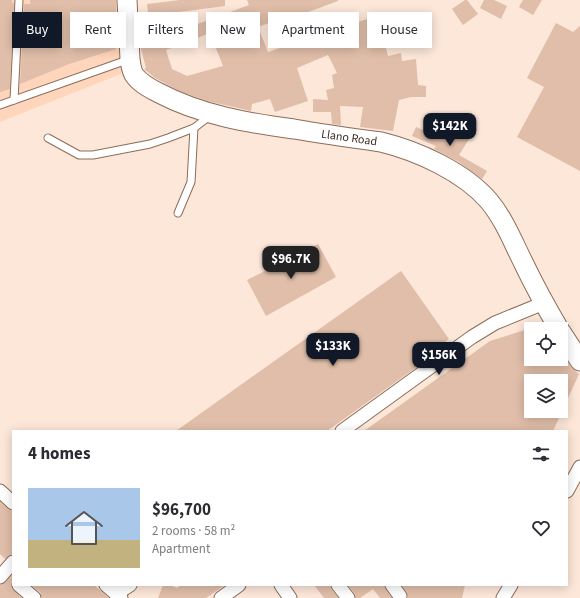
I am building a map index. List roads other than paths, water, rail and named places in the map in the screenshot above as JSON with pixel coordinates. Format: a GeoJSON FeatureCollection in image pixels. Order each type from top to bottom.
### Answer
{"type":"FeatureCollection","features":[{"type":"Feature","properties":{"kind":"main road","name":"Llano Road"},"geometry":{"type":"LineString","coordinates":[[127,0],[131,68],[135,76],[150,89],[182,104],[232,119],[263,125],[381,142],[400,147],[431,159],[463,179],[489,201],[508,231],[555,322]]}},
{"type":"Feature","properties":{"kind":"main road"},"geometry":{"type":"LineString","coordinates":[[568,343],[580,361]]}},
{"type":"Feature","properties":{"kind":"street"},"geometry":{"type":"LineString","coordinates":[[343,430],[472,336],[496,323],[544,303]]}},
{"type":"Feature","properties":{"kind":"street"},"geometry":{"type":"LineString","coordinates":[[568,489],[580,467]]}},
{"type":"Feature","properties":{"kind":"street"},"geometry":{"type":"LineString","coordinates":[[0,491],[12,502]]}},
{"type":"Feature","properties":{"kind":"street"},"geometry":{"type":"LineString","coordinates":[[4,574],[12,563]]}},
{"type":"Feature","properties":{"kind":"street"},"geometry":{"type":"LineString","coordinates":[[20,586],[34,598]]}},
{"type":"Feature","properties":{"kind":"street"},"geometry":{"type":"LineString","coordinates":[[107,586],[119,596],[129,586]]}},
{"type":"Feature","properties":{"kind":"street"},"geometry":{"type":"LineString","coordinates":[[282,586],[290,598]]}},
{"type":"Feature","properties":{"kind":"street"},"geometry":{"type":"LineString","coordinates":[[339,586],[348,598]]}},
{"type":"Feature","properties":{"kind":"street"},"geometry":{"type":"LineString","coordinates":[[393,586],[400,596]]}},
{"type":"Feature","properties":{"kind":"street"},"geometry":{"type":"LineString","coordinates":[[503,598],[510,586]]}},
{"type":"Feature","properties":{"kind":"street"},"geometry":{"type":"LineString","coordinates":[[221,598],[236,591]]}},
{"type":"Feature","properties":{"kind":"lane"},"geometry":{"type":"LineString","coordinates":[[14,100],[19,0]]}},
{"type":"Feature","properties":{"kind":"lane"},"geometry":{"type":"LineString","coordinates":[[0,106],[130,59]]}},
{"type":"Feature","properties":{"kind":"lane"},"geometry":{"type":"LineString","coordinates":[[48,138],[79,155],[93,155],[150,144],[194,128],[213,114]]}},
{"type":"Feature","properties":{"kind":"lane"},"geometry":{"type":"LineString","coordinates":[[178,213],[191,182],[194,128]]}}]}
